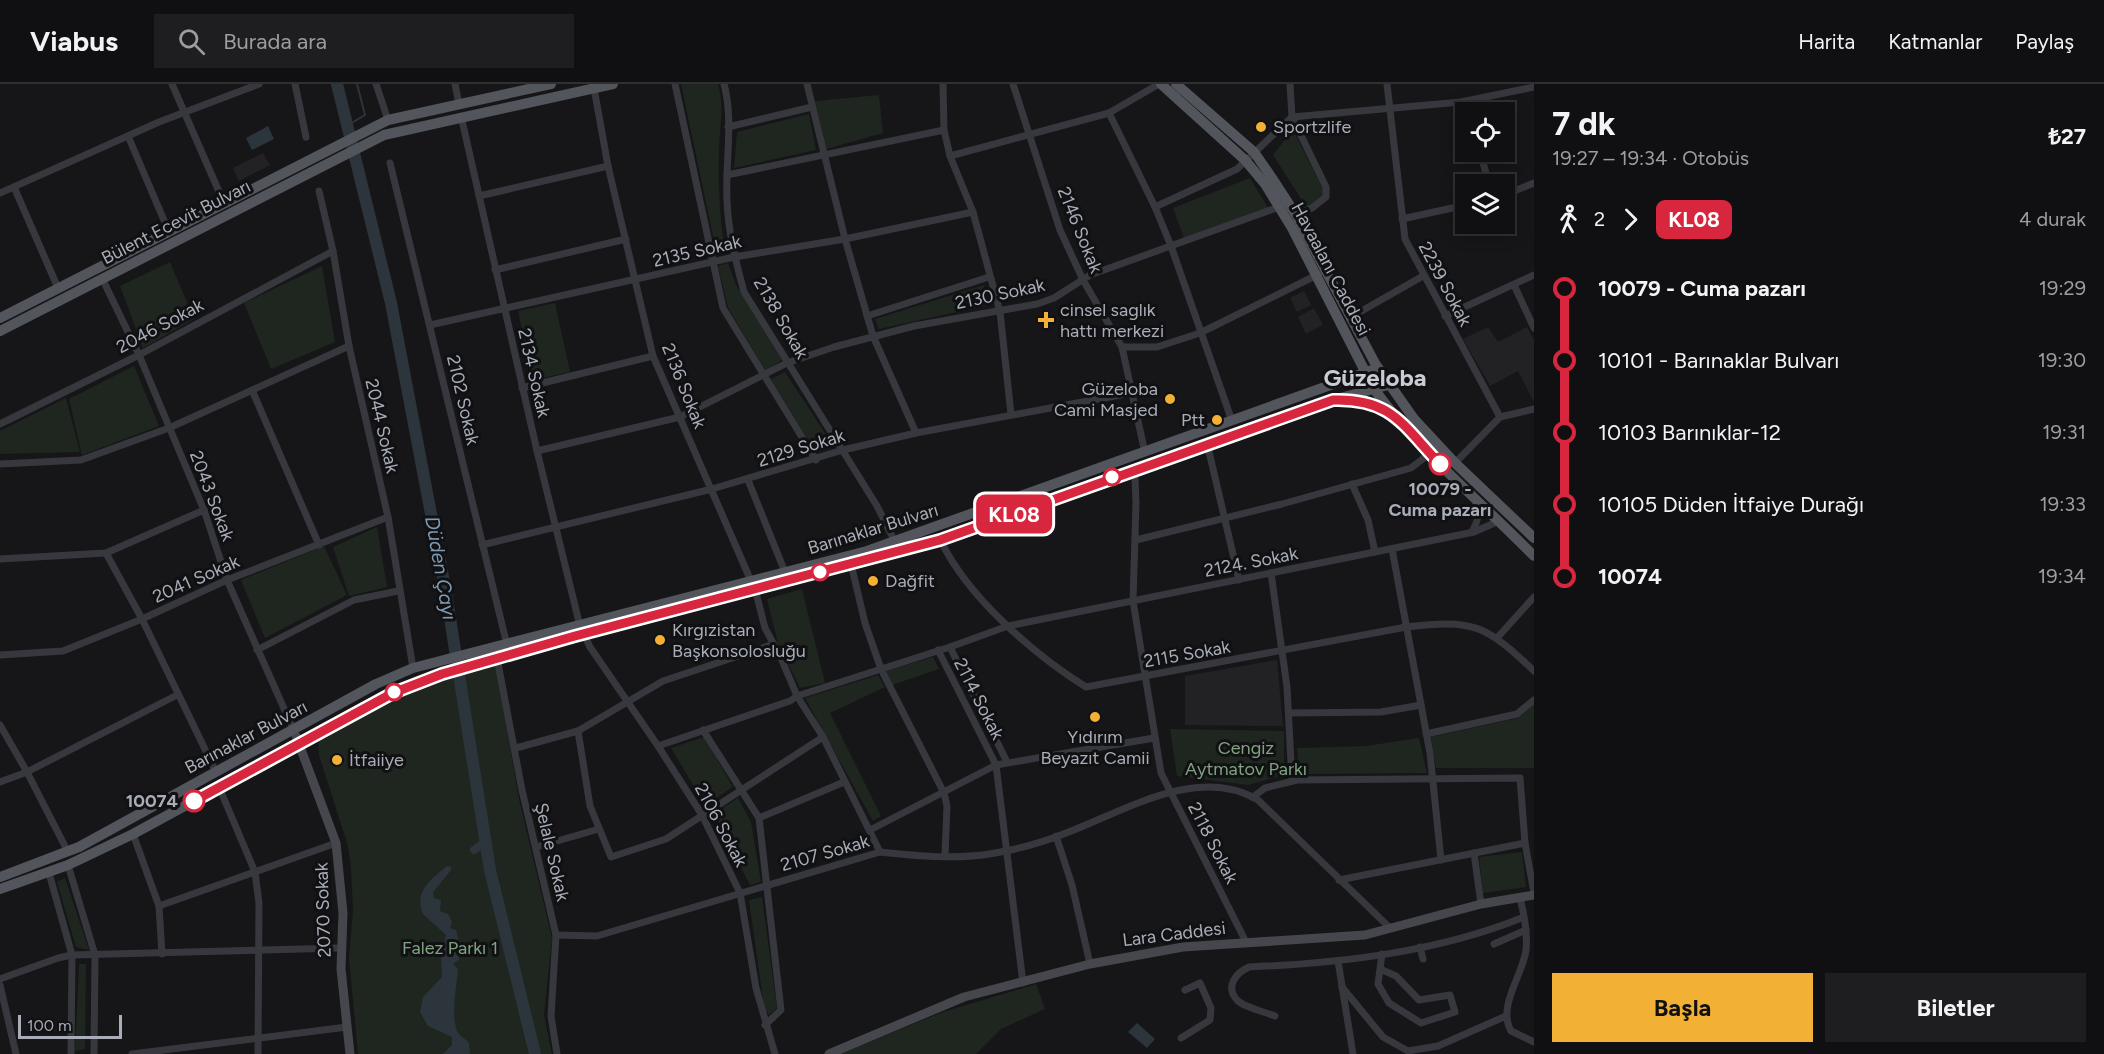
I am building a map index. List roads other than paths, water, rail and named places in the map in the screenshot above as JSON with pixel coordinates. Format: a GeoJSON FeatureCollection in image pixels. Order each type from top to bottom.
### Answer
{"type":"FeatureCollection","features":[{"type":"Feature","properties":{"kind":"main road","name":"Bülent Ecevit Bulvarı"},"geometry":{"type":"LineString","coordinates":[[0,331],[102,279],[325,158],[365,131],[388,120],[552,84]]}},
{"type":"Feature","properties":{"kind":"main road","name":"Bülent Ecevit Bulvarı"},"geometry":{"type":"LineString","coordinates":[[0,318],[224,203],[325,158],[396,131],[613,84]]}},
{"type":"Feature","properties":{"kind":"main road","name":"Havaalanı Caddesi"},"geometry":{"type":"LineString","coordinates":[[1160,84],[1250,156]]}},
{"type":"Feature","properties":{"kind":"main road","name":"Havaalanı Caddesi"},"geometry":{"type":"LineString","coordinates":[[1176,84],[1250,156],[1284,205],[1321,272],[1351,317],[1388,385],[1414,419],[1455,463],[1534,538]]}},
{"type":"Feature","properties":{"kind":"main road","name":"Havaalanı Caddesi"},"geometry":{"type":"LineString","coordinates":[[1284,205],[1296,215],[1374,389],[1429,454],[1534,556]]}},
{"type":"Feature","properties":{"kind":"main road"},"geometry":{"type":"LineString","coordinates":[[1347,380],[1358,367],[1357,352]]}},
{"type":"Feature","properties":{"kind":"main road","name":"Barınaklar Bulvarı"},"geometry":{"type":"LineString","coordinates":[[753,585],[785,572],[895,542],[1378,368]]}},
{"type":"Feature","properties":{"kind":"main road","name":"Barınaklar Bulvarı"},"geometry":{"type":"LineString","coordinates":[[471,660],[507,645],[582,630],[753,585],[851,564],[940,540],[1208,443],[1333,400],[1388,385]]}},
{"type":"Feature","properties":{"kind":"main road"},"geometry":{"type":"LineString","coordinates":[[1333,400],[1362,401],[1393,414]]}},
{"type":"Feature","properties":{"kind":"main road"},"geometry":{"type":"LineString","coordinates":[[446,666],[471,660],[497,658],[582,630]]}},
{"type":"Feature","properties":{"kind":"main road","name":"Barınaklar Bulvarı"},"geometry":{"type":"LineString","coordinates":[[0,889],[49,873],[133,834],[219,787],[376,684],[413,668],[446,666]]}},
{"type":"Feature","properties":{"kind":"main road","name":"Barınaklar Bulvarı"},"geometry":{"type":"LineString","coordinates":[[0,878],[68,852],[216,772],[393,693],[446,666]]}},
{"type":"Feature","properties":{"kind":"street"},"geometry":{"type":"LineString","coordinates":[[172,84],[224,203]]}},
{"type":"Feature","properties":{"kind":"street"},"geometry":{"type":"LineString","coordinates":[[0,193],[184,112],[259,84]]}},
{"type":"Feature","properties":{"kind":"street"},"geometry":{"type":"LineString","coordinates":[[295,84],[306,137]]}},
{"type":"Feature","properties":{"kind":"street"},"geometry":{"type":"LineString","coordinates":[[376,84],[388,120]]}},
{"type":"Feature","properties":{"kind":"street"},"geometry":{"type":"LineString","coordinates":[[455,84],[459,104]]}},
{"type":"Feature","properties":{"kind":"street"},"geometry":{"type":"LineString","coordinates":[[675,84],[723,308],[816,459]]}},
{"type":"Feature","properties":{"kind":"street","name":"2138 Sokak"},"geometry":{"type":"LineString","coordinates":[[724,84],[728,127],[727,202],[734,256],[744,292],[843,450],[895,542]]}},
{"type":"Feature","properties":{"kind":"street"},"geometry":{"type":"LineString","coordinates":[[807,84],[845,238],[873,336],[916,433]]}},
{"type":"Feature","properties":{"kind":"street"},"geometry":{"type":"LineString","coordinates":[[943,84],[944,130],[950,156],[973,212],[1000,312],[1011,414]]}},
{"type":"Feature","properties":{"kind":"street","name":"2146 Sokak"},"geometry":{"type":"LineString","coordinates":[[1013,84],[1060,230],[1083,280],[1122,347],[1145,453]]}},
{"type":"Feature","properties":{"kind":"street"},"geometry":{"type":"LineString","coordinates":[[950,156],[1109,114],[1160,84]]}},
{"type":"Feature","properties":{"kind":"street"},"geometry":{"type":"LineString","coordinates":[[1290,84],[1292,117],[1326,187],[1326,197],[1296,215]]}},
{"type":"Feature","properties":{"kind":"street","name":"2239 Sokak"},"geometry":{"type":"LineString","coordinates":[[1388,84],[1404,239],[1500,417]]}},
{"type":"Feature","properties":{"kind":"street"},"geometry":{"type":"LineString","coordinates":[[1155,207],[1237,169],[1292,117],[1390,110],[1467,101],[1534,87]]}},
{"type":"Feature","properties":{"kind":"street","name":"2136 Sokak"},"geometry":{"type":"LineString","coordinates":[[594,88],[608,166],[653,356],[753,585],[765,628],[797,696],[823,737],[880,852]]}},
{"type":"Feature","properties":{"kind":"street"},"geometry":{"type":"LineString","coordinates":[[728,127],[812,107]]}},
{"type":"Feature","properties":{"kind":"street"},"geometry":{"type":"LineString","coordinates":[[1109,114],[1155,207],[1171,246],[1232,421]]}},
{"type":"Feature","properties":{"kind":"street","name":"2134 Sokak"},"geometry":{"type":"LineString","coordinates":[[461,116],[522,388],[582,630]]}},
{"type":"Feature","properties":{"kind":"street"},"geometry":{"type":"LineString","coordinates":[[727,175],[944,130]]}},
{"type":"Feature","properties":{"kind":"street"},"geometry":{"type":"LineString","coordinates":[[128,136],[169,232]]}},
{"type":"Feature","properties":{"kind":"street","name":"2102 Sokak"},"geometry":{"type":"LineString","coordinates":[[390,163],[507,645]]}},
{"type":"Feature","properties":{"kind":"street"},"geometry":{"type":"LineString","coordinates":[[479,196],[608,166]]}},
{"type":"Feature","properties":{"kind":"street"},"geometry":{"type":"LineString","coordinates":[[1515,191],[1534,183]]}},
{"type":"Feature","properties":{"kind":"street"},"geometry":{"type":"LineString","coordinates":[[14,187],[58,288]]}},
{"type":"Feature","properties":{"kind":"street","name":"2044 Sokak"},"geometry":{"type":"LineString","coordinates":[[319,191],[333,251],[349,346],[388,517],[398,591],[413,668]]}},
{"type":"Feature","properties":{"kind":"street","name":"2130 Sokak"},"geometry":{"type":"LineString","coordinates":[[537,451],[680,417],[764,377],[787,363],[873,336],[1000,312],[1054,298],[1090,275],[1284,205]]}},
{"type":"Feature","properties":{"kind":"street"},"geometry":{"type":"LineString","coordinates":[[1402,219],[1455,207]]}},
{"type":"Feature","properties":{"kind":"street","name":"2135 Sokak"},"geometry":{"type":"LineString","coordinates":[[430,325],[734,256],[845,238],[973,212]]}},
{"type":"Feature","properties":{"kind":"street"},"geometry":{"type":"LineString","coordinates":[[495,270],[626,239]]}},
{"type":"Feature","properties":{"kind":"street","name":"2046 Sokak"},"geometry":{"type":"LineString","coordinates":[[0,424],[139,355],[333,251]]}},
{"type":"Feature","properties":{"kind":"street","name":"2043 Sokak"},"geometry":{"type":"LineString","coordinates":[[97,268],[139,355],[204,510],[227,580],[296,736]]}},
{"type":"Feature","properties":{"kind":"street"},"geometry":{"type":"LineString","coordinates":[[1122,347],[1157,348],[1200,333],[1321,272]]}},
{"type":"Feature","properties":{"kind":"street"},"geometry":{"type":"LineString","coordinates":[[1445,316],[1534,275]]}},
{"type":"Feature","properties":{"kind":"street"},"geometry":{"type":"LineString","coordinates":[[1351,317],[1423,276]]}},
{"type":"Feature","properties":{"kind":"street"},"geometry":{"type":"LineString","coordinates":[[867,316],[989,277]]}},
{"type":"Feature","properties":{"kind":"street"},"geometry":{"type":"LineString","coordinates":[[1514,285],[1534,328]]}},
{"type":"Feature","properties":{"kind":"street"},"geometry":{"type":"LineString","coordinates":[[0,464],[81,460],[169,428],[349,346]]}},
{"type":"Feature","properties":{"kind":"street"},"geometry":{"type":"LineString","coordinates":[[522,388],[653,356]]}},
{"type":"Feature","properties":{"kind":"street"},"geometry":{"type":"LineString","coordinates":[[252,390],[319,545]]}},
{"type":"Feature","properties":{"kind":"street","name":"2129 Sokak"},"geometry":{"type":"LineString","coordinates":[[482,545],[748,480],[843,450],[1011,414],[1131,393]]}},
{"type":"Feature","properties":{"kind":"street"},"geometry":{"type":"LineString","coordinates":[[1455,463],[1500,417],[1534,409]]}},
{"type":"Feature","properties":{"kind":"street"},"geometry":{"type":"LineString","coordinates":[[1208,443],[1239,580]]}},
{"type":"Feature","properties":{"kind":"street"},"geometry":{"type":"LineString","coordinates":[[1136,540],[1411,468],[1429,454]]}},
{"type":"Feature","properties":{"kind":"street","name":"2118 Sokak"},"geometry":{"type":"LineString","coordinates":[[1131,470],[1136,503],[1133,601],[1161,773],[1246,942]]}},
{"type":"Feature","properties":{"kind":"street"},"geometry":{"type":"LineString","coordinates":[[748,480],[785,572]]}},
{"type":"Feature","properties":{"kind":"street"},"geometry":{"type":"LineString","coordinates":[[1352,484],[1368,520],[1375,552]]}},
{"type":"Feature","properties":{"kind":"street"},"geometry":{"type":"LineString","coordinates":[[1472,532],[1479,510],[1473,498]]}},
{"type":"Feature","properties":{"kind":"street"},"geometry":{"type":"LineString","coordinates":[[0,560],[106,553],[204,510]]}},
{"type":"Feature","properties":{"kind":"street","name":"2041 Sokak"},"geometry":{"type":"LineString","coordinates":[[216,772],[142,619],[227,580],[388,517]]}},
{"type":"Feature","properties":{"kind":"street","name":"2124. Sokak"},"geometry":{"type":"LineString","coordinates":[[938,650],[1008,626],[1472,532],[1499,520]]}},
{"type":"Feature","properties":{"kind":"street","name":"2115 Sokak"},"geometry":{"type":"LineString","coordinates":[[940,540],[952,564],[1008,626],[1086,687],[1284,652],[1406,627],[1458,622],[1497,638],[1534,671]]}},
{"type":"Feature","properties":{"kind":"street"},"geometry":{"type":"LineString","coordinates":[[1392,549],[1434,780],[1441,860]]}},
{"type":"Feature","properties":{"kind":"street"},"geometry":{"type":"LineString","coordinates":[[0,655],[63,651],[142,619],[106,553]]}},
{"type":"Feature","properties":{"kind":"street"},"geometry":{"type":"LineString","coordinates":[[851,564],[865,623],[881,669],[944,793],[947,806],[945,855]]}},
{"type":"Feature","properties":{"kind":"street"},"geometry":{"type":"LineString","coordinates":[[1271,573],[1284,652],[1292,781]]}},
{"type":"Feature","properties":{"kind":"street"},"geometry":{"type":"LineString","coordinates":[[257,651],[354,600],[398,591]]}},
{"type":"Feature","properties":{"kind":"street"},"geometry":{"type":"LineString","coordinates":[[1497,638],[1534,597]]}},
{"type":"Feature","properties":{"kind":"street","name":"2106 Sokak"},"geometry":{"type":"LineString","coordinates":[[582,630],[627,703],[658,746],[702,815],[740,893],[765,1025],[775,1054]]}},
{"type":"Feature","properties":{"kind":"street"},"geometry":{"type":"LineString","coordinates":[[516,748],[578,731],[663,681],[774,644]]}},
{"type":"Feature","properties":{"kind":"street"},"geometry":{"type":"LineString","coordinates":[[950,647],[1007,762]]}},
{"type":"Feature","properties":{"kind":"street","name":"2114 Sokak"},"geometry":{"type":"LineString","coordinates":[[658,746],[790,701],[797,696],[938,650],[996,765],[1023,983]]}},
{"type":"Feature","properties":{"kind":"street","name":"Şelale Sokak"},"geometry":{"type":"LineString","coordinates":[[497,658],[516,748],[522,790],[556,935],[551,1016],[556,1054]]}},
{"type":"Feature","properties":{"kind":"street"},"geometry":{"type":"LineString","coordinates":[[0,782],[27,772],[177,695]]}},
{"type":"Feature","properties":{"kind":"street"},"geometry":{"type":"LineString","coordinates":[[1426,734],[1517,714],[1534,700]]}},
{"type":"Feature","properties":{"kind":"street"},"geometry":{"type":"LineString","coordinates":[[1289,713],[1381,712],[1421,705]]}},
{"type":"Feature","properties":{"kind":"street"},"geometry":{"type":"LineString","coordinates":[[0,725],[68,852]]}},
{"type":"Feature","properties":{"kind":"street"},"geometry":{"type":"LineString","coordinates":[[703,730],[759,818],[781,1010],[765,1025]]}},
{"type":"Feature","properties":{"kind":"street"},"geometry":{"type":"LineString","coordinates":[[578,731],[590,806],[611,857],[656,844],[823,737]]}},
{"type":"Feature","properties":{"kind":"street","name":"2070 Sokak"},"geometry":{"type":"LineString","coordinates":[[296,736],[336,843],[342,913],[340,948],[350,1054]]}},
{"type":"Feature","properties":{"kind":"street"},"geometry":{"type":"LineString","coordinates":[[870,830],[996,765],[1154,738]]}},
{"type":"Feature","properties":{"kind":"street"},"geometry":{"type":"LineString","coordinates":[[1390,928],[1252,797],[1265,788],[1292,781],[1520,778],[1525,843],[1534,894]]}},
{"type":"Feature","properties":{"kind":"street"},"geometry":{"type":"LineString","coordinates":[[759,818],[844,783]]}},
{"type":"Feature","properties":{"kind":"street"},"geometry":{"type":"LineString","coordinates":[[219,787],[255,872],[259,903],[258,1054]]}},
{"type":"Feature","properties":{"kind":"street","name":"2107 Sokak"},"geometry":{"type":"LineString","coordinates":[[556,935],[597,936],[880,852],[912,856],[1006,850],[1056,836],[1170,792],[1206,787],[1252,797]]}},
{"type":"Feature","properties":{"kind":"street"},"geometry":{"type":"LineString","coordinates":[[536,847],[599,829]]}},
{"type":"Feature","properties":{"kind":"street"},"geometry":{"type":"LineString","coordinates":[[133,834],[159,906],[162,954]]}},
{"type":"Feature","properties":{"kind":"street"},"geometry":{"type":"LineString","coordinates":[[1056,836],[1072,885],[1090,964]]}},
{"type":"Feature","properties":{"kind":"street"},"geometry":{"type":"LineString","coordinates":[[159,906],[336,843]]}},
{"type":"Feature","properties":{"kind":"street"},"geometry":{"type":"LineString","coordinates":[[1339,880],[1525,843]]}},
{"type":"Feature","properties":{"kind":"street"},"geometry":{"type":"LineString","coordinates":[[1474,853],[1481,904]]}},
{"type":"Feature","properties":{"kind":"street"},"geometry":{"type":"LineString","coordinates":[[68,865],[95,956],[94,1054]]}},
{"type":"Feature","properties":{"kind":"street"},"geometry":{"type":"LineString","coordinates":[[49,873],[72,955],[71,1054]]}},
{"type":"Feature","properties":{"kind":"street","name":"Lara Caddesi"},"geometry":{"type":"LineString","coordinates":[[829,1054],[964,997],[1090,964],[1183,947],[1365,934],[1481,904],[1534,894]]}},
{"type":"Feature","properties":{"kind":"street"},"geometry":{"type":"LineString","coordinates":[[1521,898],[1526,930],[1526,952],[1506,1016],[1511,1031],[1534,1042]]}},
{"type":"Feature","properties":{"kind":"street"},"geometry":{"type":"LineString","coordinates":[[1275,1016],[1239,1001],[1233,991],[1233,980],[1238,972],[1249,967],[1338,962],[1382,954],[1490,931],[1524,917]]}},
{"type":"Feature","properties":{"kind":"street"},"geometry":{"type":"LineString","coordinates":[[1494,944],[1526,930]]}},
{"type":"Feature","properties":{"kind":"street"},"geometry":{"type":"LineString","coordinates":[[1420,946],[1423,958]]}},
{"type":"Feature","properties":{"kind":"street"},"geometry":{"type":"LineString","coordinates":[[0,979],[72,955],[340,948]]}},
{"type":"Feature","properties":{"kind":"street"},"geometry":{"type":"LineString","coordinates":[[1380,969],[1396,976],[1419,1000],[1450,995],[1455,1012],[1421,1023],[1389,1003],[1378,984],[1380,969],[1382,954]]}},
{"type":"Feature","properties":{"kind":"street"},"geometry":{"type":"LineString","coordinates":[[1338,962],[1353,1054]]}},
{"type":"Feature","properties":{"kind":"street"},"geometry":{"type":"LineString","coordinates":[[1181,1038],[1209,1020],[1211,1008],[1200,983],[1185,990]]}},
{"type":"Feature","properties":{"kind":"street"},"geometry":{"type":"LineString","coordinates":[[0,986],[16,1054]]}},
{"type":"Feature","properties":{"kind":"street"},"geometry":{"type":"LineString","coordinates":[[1342,987],[1383,1037],[1408,1051],[1438,1046],[1506,1016]]}},
{"type":"Feature","properties":{"kind":"street"},"geometry":{"type":"LineString","coordinates":[[132,1054],[258,1036],[347,1027]]}},
{"type":"Feature","properties":{"kind":"waterway","name":"Düden Çayı"},"geometry":{"type":"LineString","coordinates":[[337,84],[391,303],[446,593],[490,870],[535,1054]]}},
{"type":"Feature","properties":{"kind":"waterway"},"geometry":{"type":"LineString","coordinates":[[345,127],[365,115],[357,84]]}},
{"type":"Feature","properties":{"kind":"waterway"},"geometry":{"type":"LineString","coordinates":[[474,850],[485,842]]}},
{"type":"Feature","properties":{"kind":"place","name":"Sportzlife"},"geometry":{"type":"Point","coordinates":[1261,127]}},
{"type":"Feature","properties":{"kind":"place","name":"cinsel saglık hattı merkezi"},"geometry":{"type":"Point","coordinates":[1046,320]}},
{"type":"Feature","properties":{"kind":"place","name":"Güzeloba Cami Masjed"},"geometry":{"type":"Point","coordinates":[1170,399]}},
{"type":"Feature","properties":{"kind":"place","name":"Ptt"},"geometry":{"type":"Point","coordinates":[1217,420]}},
{"type":"Feature","properties":{"kind":"place","name":"10079 - Cuma pazarı"},"geometry":{"type":"Point","coordinates":[1440,464]}},
{"type":"Feature","properties":{"kind":"place","name":"Dağfit"},"geometry":{"type":"Point","coordinates":[873,581]}},
{"type":"Feature","properties":{"kind":"place","name":"Kırgızistan Başkonsolosluğu"},"geometry":{"type":"Point","coordinates":[660,640]}},
{"type":"Feature","properties":{"kind":"place","name":"Yıdırım Beyazıt Camii"},"geometry":{"type":"Point","coordinates":[1095,717]}},
{"type":"Feature","properties":{"kind":"place","name":"İtfaiiye"},"geometry":{"type":"Point","coordinates":[337,760]}},
{"type":"Feature","properties":{"kind":"place","name":"10074"},"geometry":{"type":"Point","coordinates":[194,801]}},
{"type":"Feature","properties":{"kind":"district","name":"Güzeloba"},"geometry":{"type":"Point","coordinates":[1375,377]}},
{"type":"Feature","properties":{"kind":"park label","name":"Cengiz Aytmatov Parkı"},"geometry":{"type":"Point","coordinates":[1246,758]}},
{"type":"Feature","properties":{"kind":"park label","name":"Falez Parkı 1"},"geometry":{"type":"Point","coordinates":[450,948]}}]}
